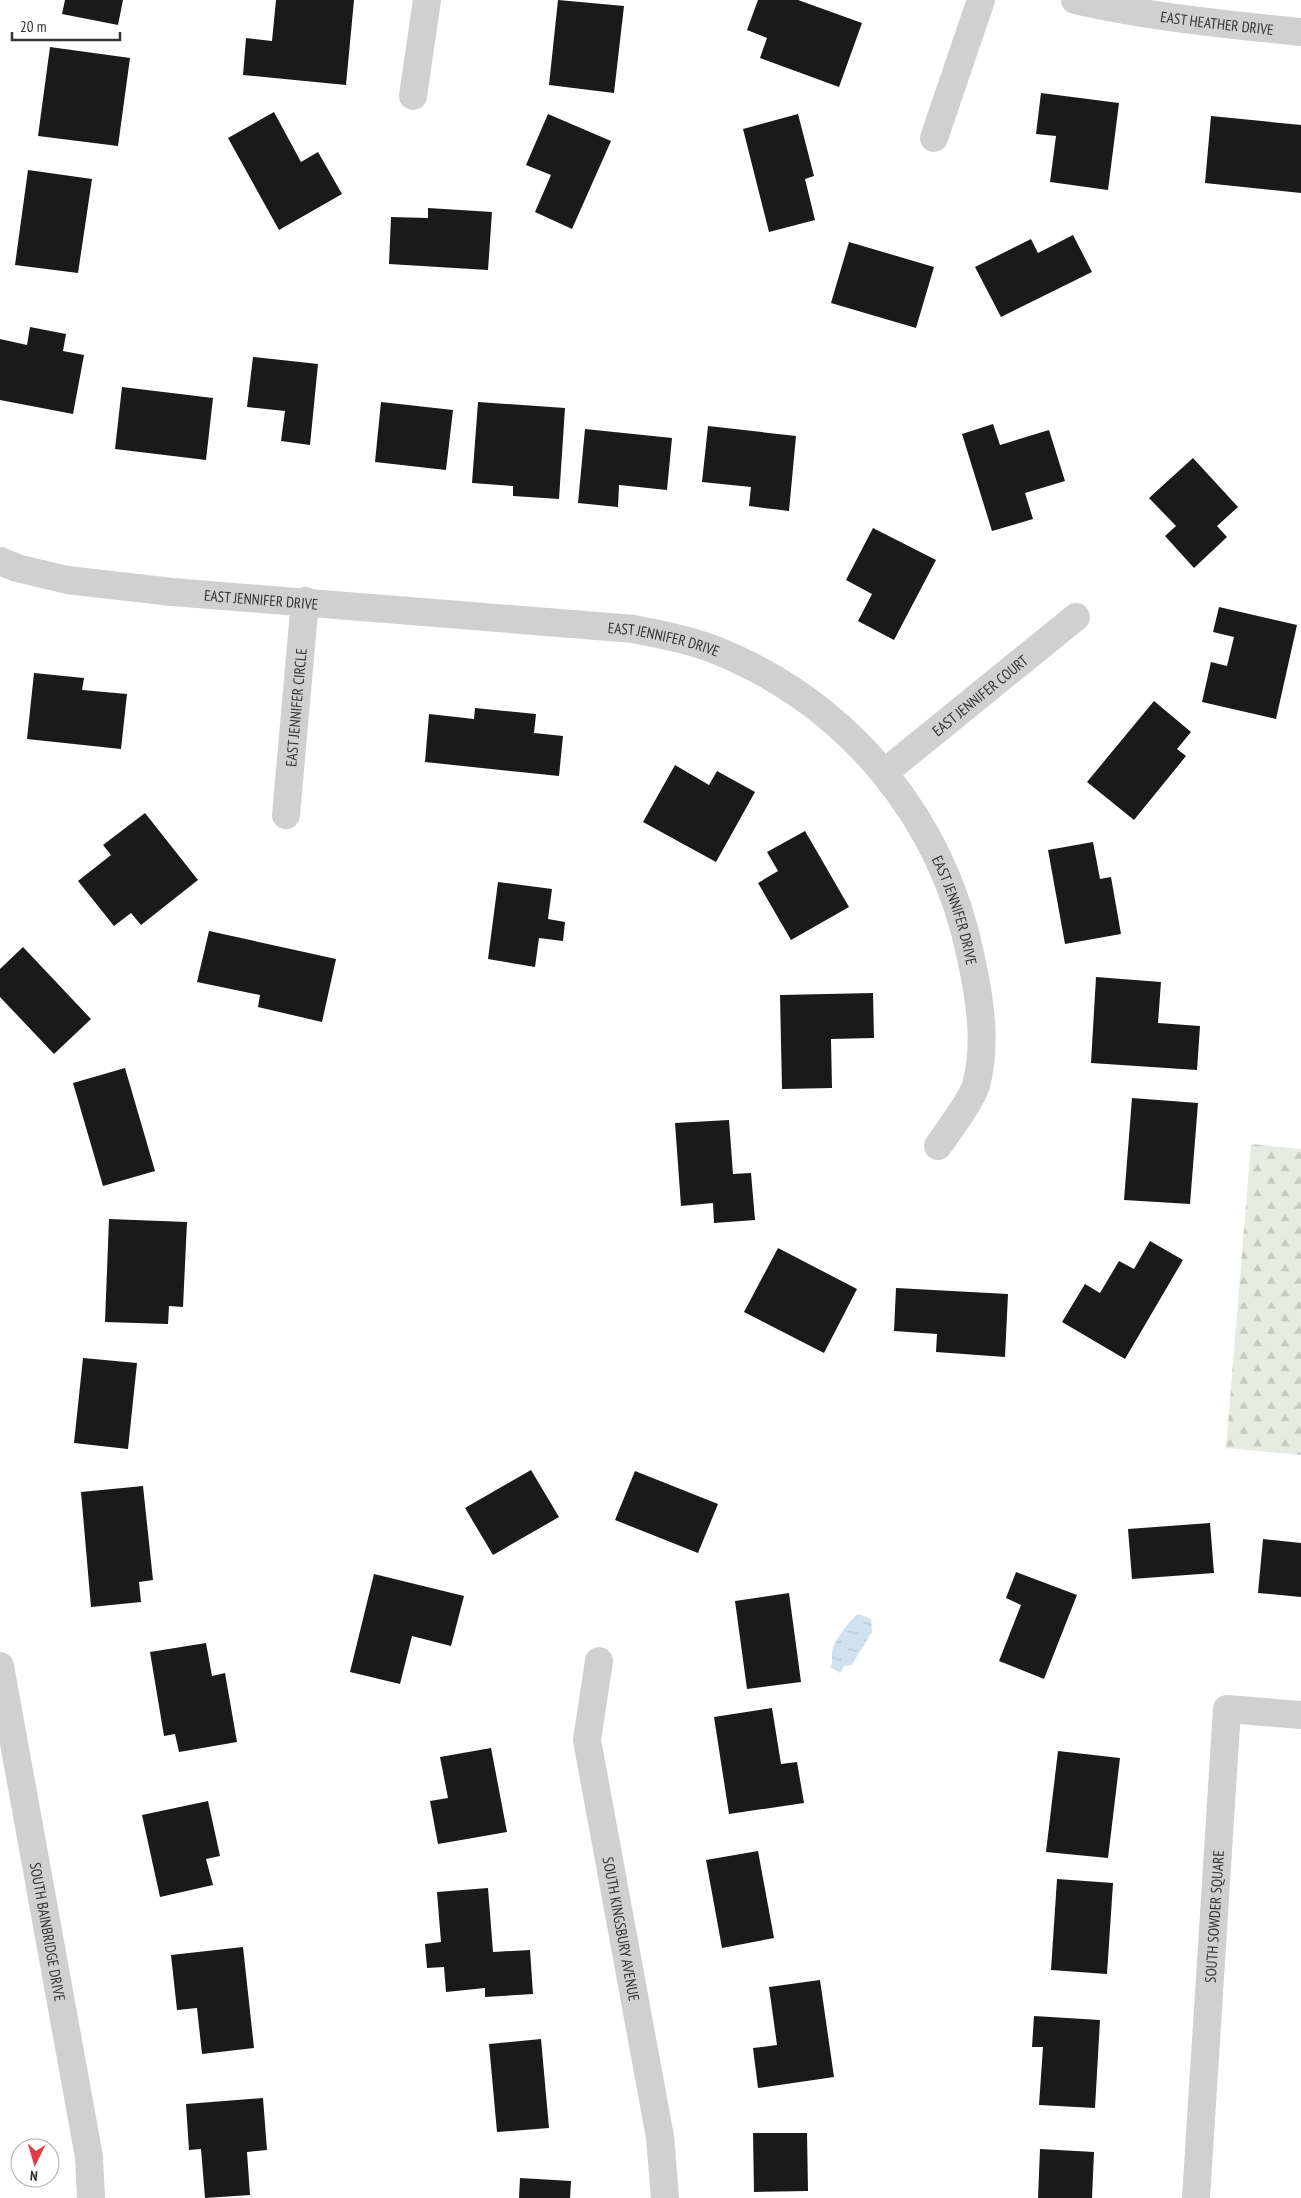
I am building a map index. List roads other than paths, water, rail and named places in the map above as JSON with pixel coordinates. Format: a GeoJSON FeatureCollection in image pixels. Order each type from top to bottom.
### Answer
{"type":"FeatureCollection","features":[{"type":"Feature","properties":{"kind":"street"},"geometry":{"type":"LineString","coordinates":[[413,96],[427,0]]}},
{"type":"Feature","properties":{"kind":"street"},"geometry":{"type":"LineString","coordinates":[[934,138],[981,0]]}},
{"type":"Feature","properties":{"kind":"street","name":"EAST HEATHER DRIVE"},"geometry":{"type":"LineString","coordinates":[[1075,0],[1132,12],[1217,24],[1301,32]]}},
{"type":"Feature","properties":{"kind":"street","name":"EAST JENNIFER DRIVE"},"geometry":{"type":"LineString","coordinates":[[0,561],[67,580],[172,592],[305,601],[634,629],[682,640],[717,651],[785,687],[817,709],[849,735],[885,772],[916,816],[950,886],[968,940],[976,978],[981,1020],[980,1050],[976,1087],[938,1146]]}},
{"type":"Feature","properties":{"kind":"street","name":"EAST JENNIFER CIRCLE"},"geometry":{"type":"LineString","coordinates":[[286,816],[305,601]]}},
{"type":"Feature","properties":{"kind":"street","name":"EAST JENNIFER COURT"},"geometry":{"type":"LineString","coordinates":[[885,772],[1076,617]]}},
{"type":"Feature","properties":{"kind":"street","name":"SOUTH KINGSBURY AVENUE"},"geometry":{"type":"LineString","coordinates":[[599,1661],[587,1740],[660,2137],[665,2198]]}},
{"type":"Feature","properties":{"kind":"street","name":"SOUTH BAINBRIDGE DRIVE"},"geometry":{"type":"LineString","coordinates":[[0,1666],[89,2157],[91,2198]]}},
{"type":"Feature","properties":{"kind":"street","name":"SOUTH SOWDER SQUARE"},"geometry":{"type":"LineString","coordinates":[[1196,2198],[1227,1709],[1301,1715]]}},
{"type":"Feature","properties":{"kind":"water"},"geometry":{"type":"Polygon","coordinates":[[[859,1614],[871,1619],[872,1632],[852,1665],[844,1666],[840,1673],[830,1667],[833,1648],[843,1631],[859,1614]]]}}]}
